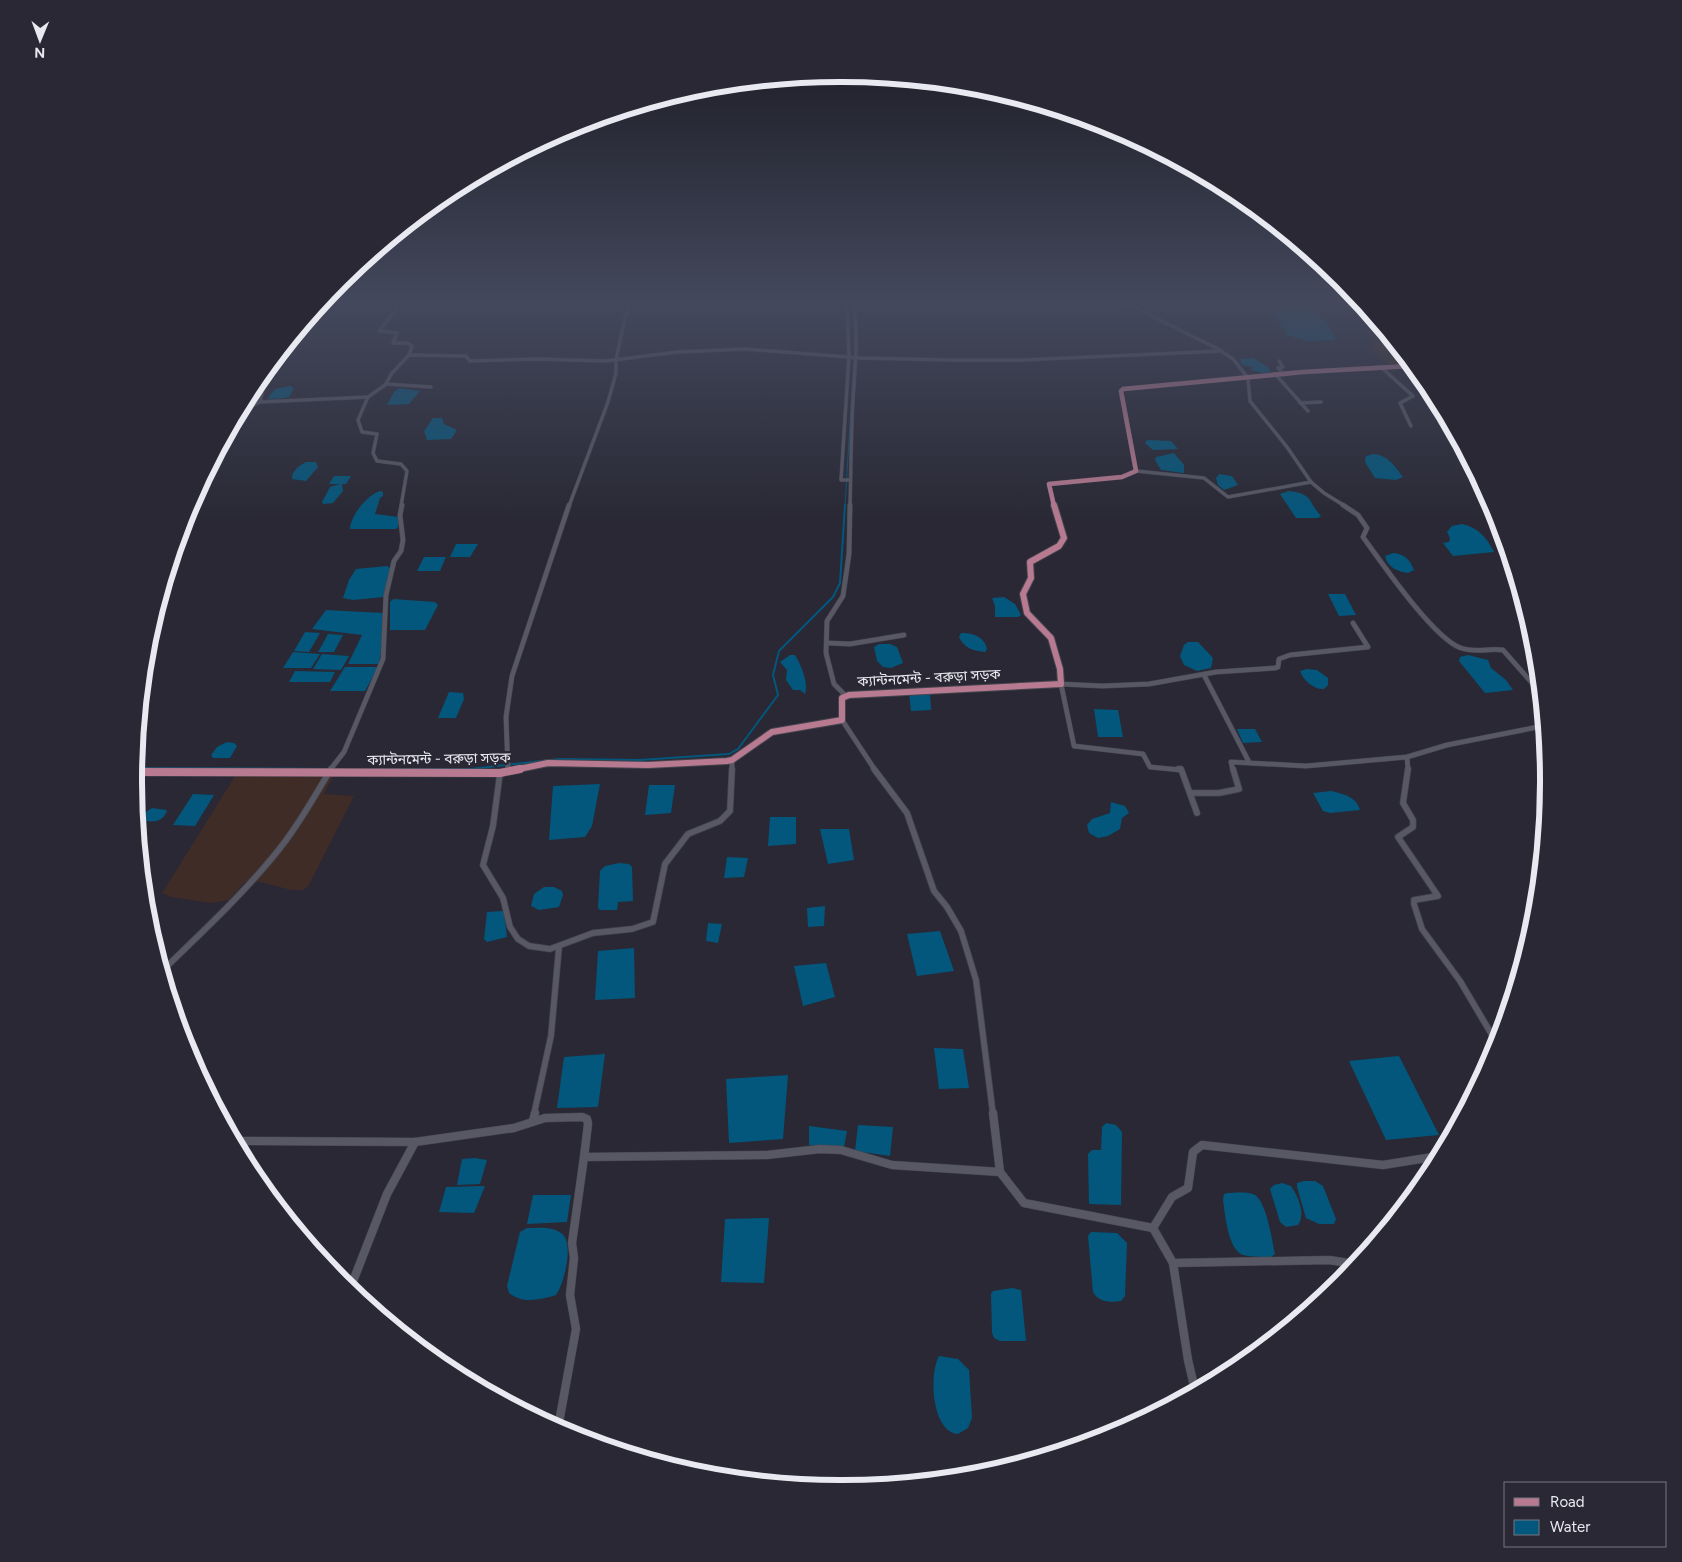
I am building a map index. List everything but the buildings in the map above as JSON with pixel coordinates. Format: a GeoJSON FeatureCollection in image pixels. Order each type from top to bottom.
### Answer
{"type":"FeatureCollection","features":[{"type":"Feature","properties":{"kind":"main road"},"geometry":{"type":"LineString","coordinates":[[1061,684],[1060,669],[1051,638],[1027,613],[1024,594],[1031,578],[1030,562],[1034,558],[1060,546],[1064,538],[1049,484],[1122,477],[1130,475],[1136,470],[1122,406],[1121,391],[1123,389],[1277,376]]}},
{"type":"Feature","properties":{"kind":"main road","name":"ক্যান্টনমেন্ট - বরুড়া সড়ক"},"geometry":{"type":"LineString","coordinates":[[842,720],[841,702],[846,696],[1061,684]]}},
{"type":"Feature","properties":{"kind":"main road"},"geometry":{"type":"LineString","coordinates":[[732,760],[772,732],[842,720]]}},
{"type":"Feature","properties":{"kind":"main road","name":"ক্যান্টনমেন্ট - বরুড়া সড়ক"},"geometry":{"type":"LineString","coordinates":[[142,772],[504,772],[548,763],[648,765],[732,760]]}},
{"type":"Feature","properties":{"kind":"street"},"geometry":{"type":"LineString","coordinates":[[167,966],[224,910],[273,857],[344,752],[380,667],[386,595],[394,561],[400,551],[402,540],[400,515],[407,471],[401,464],[376,460],[373,453],[377,434],[362,432],[359,426],[362,407],[368,397],[386,384],[390,376]]}},
{"type":"Feature","properties":{"kind":"street"},"geometry":{"type":"LineString","coordinates":[[615,376],[608,402],[553,548],[543,586],[512,676],[506,717],[507,763],[483,864],[502,897],[507,909],[507,918],[516,938],[530,949],[559,947],[576,938],[604,931],[646,926],[652,922],[665,864],[688,834],[720,821],[730,811],[732,760]]}},
{"type":"Feature","properties":{"kind":"street"},"geometry":{"type":"LineString","coordinates":[[849,376],[845,398],[842,480],[849,480]]}},
{"type":"Feature","properties":{"kind":"street"},"geometry":{"type":"LineString","coordinates":[[846,696],[838,691],[834,684],[826,653],[828,643],[827,621],[843,596],[848,554],[852,376]]}},
{"type":"Feature","properties":{"kind":"street"},"geometry":{"type":"LineString","coordinates":[[1277,376],[1308,411]]}},
{"type":"Feature","properties":{"kind":"street"},"geometry":{"type":"LineString","coordinates":[[1390,376],[1412,396],[1411,399],[1400,403],[1411,426]]}},
{"type":"Feature","properties":{"kind":"street"},"geometry":{"type":"LineString","coordinates":[[1248,378],[1250,401],[1287,446],[1310,482],[1324,495],[1353,512],[1367,525],[1368,530],[1363,537],[1418,608],[1455,645],[1464,649],[1503,650],[1533,684]]}},
{"type":"Feature","properties":{"kind":"street"},"geometry":{"type":"LineString","coordinates":[[386,384],[431,387]]}},
{"type":"Feature","properties":{"kind":"street"},"geometry":{"type":"LineString","coordinates":[[260,402],[264,390],[262,390]]}},
{"type":"Feature","properties":{"kind":"street"},"geometry":{"type":"LineString","coordinates":[[252,406],[260,402],[368,397]]}},
{"type":"Feature","properties":{"kind":"street"},"geometry":{"type":"LineString","coordinates":[[1300,403],[1321,402]]}},
{"type":"Feature","properties":{"kind":"street"},"geometry":{"type":"LineString","coordinates":[[1136,470],[1204,478],[1228,497],[1310,482]]}},
{"type":"Feature","properties":{"kind":"street"},"geometry":{"type":"LineString","coordinates":[[1197,812],[1181,769],[1150,767],[1143,754],[1074,746],[1061,684],[1102,686],[1149,684],[1204,675],[1275,668],[1278,667],[1279,659],[1282,657],[1368,647],[1353,623]]}},
{"type":"Feature","properties":{"kind":"street"},"geometry":{"type":"LineString","coordinates":[[828,643],[850,644],[904,635]]}},
{"type":"Feature","properties":{"kind":"street"},"geometry":{"type":"LineString","coordinates":[[1204,675],[1249,762]]}},
{"type":"Feature","properties":{"kind":"street"},"geometry":{"type":"LineString","coordinates":[[842,720],[856,738],[868,761],[907,813],[934,891],[955,920],[969,955],[976,980],[1000,1172],[1024,1203],[1153,1228],[1173,1263],[1194,1384]]}},
{"type":"Feature","properties":{"kind":"street"},"geometry":{"type":"LineString","coordinates":[[1191,793],[1219,793],[1238,790],[1239,788],[1230,763],[1234,761],[1306,766],[1408,757],[1456,743],[1537,727]]}},
{"type":"Feature","properties":{"kind":"street"},"geometry":{"type":"LineString","coordinates":[[1408,757],[1408,775],[1403,803],[1413,820],[1413,827],[1398,837],[1438,896],[1414,900],[1414,904],[1422,929],[1460,981],[1492,1033]]}},
{"type":"Feature","properties":{"kind":"street"},"geometry":{"type":"LineString","coordinates":[[534,1121],[551,1036],[559,947]]}},
{"type":"Feature","properties":{"kind":"street"},"geometry":{"type":"LineString","coordinates":[[243,1141],[415,1142],[500,1130],[545,1118],[582,1117],[587,1119],[584,1157],[572,1243],[574,1258],[570,1295],[576,1329],[560,1419]]}},
{"type":"Feature","properties":{"kind":"street"},"geometry":{"type":"LineString","coordinates":[[353,1281],[387,1194],[415,1142]]}},
{"type":"Feature","properties":{"kind":"street"},"geometry":{"type":"LineString","coordinates":[[1153,1228],[1172,1196],[1188,1188],[1192,1152],[1202,1145],[1383,1165],[1429,1158]]}},
{"type":"Feature","properties":{"kind":"street"},"geometry":{"type":"LineString","coordinates":[[584,1157],[768,1155],[800,1151],[834,1150],[892,1165],[1000,1172]]}},
{"type":"Feature","properties":{"kind":"street"},"geometry":{"type":"LineString","coordinates":[[1173,1263],[1329,1260],[1347,1263]]}},
{"type":"Feature","properties":{"kind":"shaded area"},"geometry":{"type":"Polygon","coordinates":[[[334,775],[324,794],[354,796],[309,885],[303,890],[291,890],[260,882],[245,882],[229,900],[211,903],[171,897],[162,893],[235,776],[334,775]]]}},
{"type":"Feature","properties":{"kind":"water"},"geometry":{"type":"Polygon","coordinates":[[[290,386],[294,388],[289,397],[267,399],[275,389],[290,386]]]}},
{"type":"Feature","properties":{"kind":"water"},"geometry":{"type":"Polygon","coordinates":[[[399,388],[420,391],[409,404],[387,405],[394,392],[399,388]]]}},
{"type":"Feature","properties":{"kind":"water"},"geometry":{"type":"Polygon","coordinates":[[[433,418],[442,418],[444,424],[457,430],[451,439],[427,440],[424,431],[433,418]]]}},
{"type":"Feature","properties":{"kind":"water"},"geometry":{"type":"Polygon","coordinates":[[[1147,440],[1171,441],[1178,449],[1153,450],[1145,443],[1147,440]]]}},
{"type":"Feature","properties":{"kind":"water"},"geometry":{"type":"Polygon","coordinates":[[[1174,453],[1184,465],[1184,473],[1161,470],[1155,460],[1156,457],[1174,453]]]}},
{"type":"Feature","properties":{"kind":"water"},"geometry":{"type":"Polygon","coordinates":[[[1373,454],[1387,459],[1403,477],[1396,480],[1375,478],[1365,462],[1366,456],[1373,454]]]}},
{"type":"Feature","properties":{"kind":"water"},"geometry":{"type":"Polygon","coordinates":[[[306,462],[316,462],[318,467],[306,481],[292,479],[298,467],[306,462]]]}},
{"type":"Feature","properties":{"kind":"water"},"geometry":{"type":"Polygon","coordinates":[[[1219,474],[1232,476],[1238,485],[1224,490],[1218,485],[1216,478],[1219,474]]]}},
{"type":"Feature","properties":{"kind":"water"},"geometry":{"type":"Polygon","coordinates":[[[334,476],[351,476],[346,484],[342,484],[343,491],[333,503],[323,504],[322,502],[330,487],[340,484],[329,484],[334,476]]]}},
{"type":"Feature","properties":{"kind":"water"},"geometry":{"type":"Polygon","coordinates":[[[380,491],[383,492],[383,496],[380,498],[375,514],[399,517],[398,527],[396,529],[350,529],[353,518],[360,506],[370,496],[380,491]]]}},
{"type":"Feature","properties":{"kind":"water"},"geometry":{"type":"Polygon","coordinates":[[[1289,491],[1303,494],[1310,499],[1321,516],[1318,518],[1296,518],[1280,494],[1289,491]]]}},
{"type":"Feature","properties":{"kind":"water"},"geometry":{"type":"Polygon","coordinates":[[[1468,525],[1481,534],[1494,552],[1453,556],[1443,543],[1449,542],[1450,538],[1447,532],[1452,526],[1468,525]]]}},
{"type":"Feature","properties":{"kind":"water"},"geometry":{"type":"Polygon","coordinates":[[[456,544],[478,544],[470,557],[450,557],[456,544]]]}},
{"type":"Feature","properties":{"kind":"water"},"geometry":{"type":"Polygon","coordinates":[[[1393,553],[1406,558],[1414,570],[1408,573],[1391,566],[1385,556],[1393,553]]]}},
{"type":"Feature","properties":{"kind":"water"},"geometry":{"type":"Polygon","coordinates":[[[424,557],[446,557],[440,571],[417,571],[424,557]]]}},
{"type":"Feature","properties":{"kind":"water"},"geometry":{"type":"Polygon","coordinates":[[[387,566],[390,568],[384,597],[353,600],[343,598],[349,580],[356,569],[387,566]]]}},
{"type":"Feature","properties":{"kind":"water"},"geometry":{"type":"Polygon","coordinates":[[[1328,594],[1345,594],[1356,615],[1339,616],[1328,594]]]}},
{"type":"Feature","properties":{"kind":"water"},"geometry":{"type":"Polygon","coordinates":[[[1004,597],[1015,604],[1021,615],[1018,617],[995,617],[995,606],[992,598],[1004,597]]]}},
{"type":"Feature","properties":{"kind":"water"},"geometry":{"type":"Polygon","coordinates":[[[393,599],[435,602],[438,605],[425,630],[390,630],[390,602],[393,599]]]}},
{"type":"Feature","properties":{"kind":"water"},"geometry":{"type":"Polygon","coordinates":[[[326,610],[383,613],[384,632],[379,664],[348,664],[362,635],[312,629],[326,610]]]}},
{"type":"Feature","properties":{"kind":"water"},"geometry":{"type":"Polygon","coordinates":[[[305,632],[320,633],[309,652],[294,651],[305,632]]]}},
{"type":"Feature","properties":{"kind":"water"},"geometry":{"type":"Polygon","coordinates":[[[961,633],[974,634],[981,638],[986,645],[987,649],[985,652],[973,650],[966,646],[959,637],[961,633]]]}},
{"type":"Feature","properties":{"kind":"water"},"geometry":{"type":"Polygon","coordinates":[[[328,634],[343,635],[334,652],[318,652],[328,634]]]}},
{"type":"Feature","properties":{"kind":"water"},"geometry":{"type":"Polygon","coordinates":[[[1188,642],[1198,642],[1213,658],[1211,668],[1197,671],[1184,665],[1180,656],[1184,645],[1188,642]]]}},
{"type":"Feature","properties":{"kind":"water"},"geometry":{"type":"Polygon","coordinates":[[[879,644],[890,644],[897,647],[903,663],[891,668],[883,667],[877,661],[874,647],[879,644]]]}},
{"type":"Feature","properties":{"kind":"water"},"geometry":{"type":"Polygon","coordinates":[[[293,652],[320,654],[311,668],[283,668],[293,652]]]}},
{"type":"Feature","properties":{"kind":"water"},"geometry":{"type":"Polygon","coordinates":[[[322,654],[349,656],[341,670],[313,669],[322,654]]]}},
{"type":"Feature","properties":{"kind":"water"},"geometry":{"type":"Polygon","coordinates":[[[790,655],[795,655],[802,669],[806,685],[805,694],[800,690],[793,690],[786,680],[787,670],[780,662],[790,655]]]}},
{"type":"Feature","properties":{"kind":"water"},"geometry":{"type":"Polygon","coordinates":[[[1468,655],[1488,660],[1491,668],[1506,680],[1513,690],[1485,693],[1459,661],[1460,657],[1468,655]]]}},
{"type":"Feature","properties":{"kind":"water"},"geometry":{"type":"Polygon","coordinates":[[[345,667],[378,667],[365,691],[330,691],[345,667]]]}},
{"type":"Feature","properties":{"kind":"water"},"geometry":{"type":"Polygon","coordinates":[[[1307,669],[1317,670],[1328,678],[1328,685],[1324,689],[1320,689],[1309,684],[1300,671],[1307,669]]]}},
{"type":"Feature","properties":{"kind":"water"},"geometry":{"type":"Polygon","coordinates":[[[295,671],[335,672],[330,682],[289,682],[295,671]]]}},
{"type":"Feature","properties":{"kind":"water"},"geometry":{"type":"Polygon","coordinates":[[[449,692],[463,693],[464,699],[456,718],[438,718],[449,692]]]}},
{"type":"Feature","properties":{"kind":"water"},"geometry":{"type":"Polygon","coordinates":[[[930,692],[931,710],[911,711],[909,693],[930,692]]]}},
{"type":"Feature","properties":{"kind":"water"},"geometry":{"type":"Polygon","coordinates":[[[1094,709],[1118,710],[1123,737],[1098,737],[1094,709]]]}},
{"type":"Feature","properties":{"kind":"water"},"geometry":{"type":"Polygon","coordinates":[[[1237,729],[1255,729],[1262,742],[1243,743],[1237,729]]]}},
{"type":"Feature","properties":{"kind":"water"},"geometry":{"type":"Polygon","coordinates":[[[227,742],[234,743],[237,746],[230,758],[213,758],[211,755],[217,747],[227,742]]]}},
{"type":"Feature","properties":{"kind":"water"},"geometry":{"type":"Polygon","coordinates":[[[600,784],[592,826],[585,837],[549,840],[553,786],[600,784]]]}},
{"type":"Feature","properties":{"kind":"water"},"geometry":{"type":"Polygon","coordinates":[[[649,785],[675,785],[671,813],[645,815],[649,785]]]}},
{"type":"Feature","properties":{"kind":"water"},"geometry":{"type":"Polygon","coordinates":[[[1331,791],[1352,799],[1360,810],[1330,813],[1323,811],[1313,793],[1331,791]]]}},
{"type":"Feature","properties":{"kind":"water"},"geometry":{"type":"Polygon","coordinates":[[[193,794],[214,795],[195,826],[173,825],[193,794]]]}},
{"type":"Feature","properties":{"kind":"water"},"geometry":{"type":"Polygon","coordinates":[[[1111,802],[1125,806],[1129,813],[1122,818],[1120,829],[1108,836],[1098,838],[1089,833],[1087,825],[1092,819],[1110,813],[1111,802]]]}},
{"type":"Feature","properties":{"kind":"water"},"geometry":{"type":"Polygon","coordinates":[[[152,808],[167,810],[166,814],[158,821],[144,820],[143,813],[152,808]]]}},
{"type":"Feature","properties":{"kind":"water"},"geometry":{"type":"Polygon","coordinates":[[[770,817],[796,817],[796,844],[768,846],[770,817]]]}},
{"type":"Feature","properties":{"kind":"water"},"geometry":{"type":"Polygon","coordinates":[[[820,829],[849,829],[854,860],[828,864],[820,829]]]}},
{"type":"Feature","properties":{"kind":"water"},"geometry":{"type":"Polygon","coordinates":[[[727,857],[748,858],[744,877],[724,878],[727,857]]]}},
{"type":"Feature","properties":{"kind":"water"},"geometry":{"type":"Polygon","coordinates":[[[619,863],[629,864],[632,867],[633,901],[618,902],[617,910],[600,910],[598,908],[600,871],[605,866],[619,863]]]}},
{"type":"Feature","properties":{"kind":"water"},"geometry":{"type":"Polygon","coordinates":[[[544,887],[554,887],[562,891],[563,895],[559,907],[539,910],[531,906],[534,894],[544,887]]]}},
{"type":"Feature","properties":{"kind":"water"},"geometry":{"type":"Polygon","coordinates":[[[825,906],[824,926],[808,927],[807,908],[825,906]]]}},
{"type":"Feature","properties":{"kind":"water"},"geometry":{"type":"Polygon","coordinates":[[[487,912],[504,912],[507,937],[487,942],[484,939],[487,912]]]}},
{"type":"Feature","properties":{"kind":"water"},"geometry":{"type":"Polygon","coordinates":[[[708,923],[722,924],[718,943],[706,941],[708,923]]]}},
{"type":"Feature","properties":{"kind":"water"},"geometry":{"type":"Polygon","coordinates":[[[940,931],[954,971],[917,976],[907,934],[940,931]]]}},
{"type":"Feature","properties":{"kind":"water"},"geometry":{"type":"Polygon","coordinates":[[[634,948],[635,998],[595,1000],[598,951],[634,948]]]}},
{"type":"Feature","properties":{"kind":"water"},"geometry":{"type":"Polygon","coordinates":[[[826,963],[835,997],[803,1006],[794,966],[826,963]]]}},
{"type":"Feature","properties":{"kind":"water"},"geometry":{"type":"Polygon","coordinates":[[[934,1048],[963,1049],[969,1088],[939,1089],[934,1048]]]}},
{"type":"Feature","properties":{"kind":"water"},"geometry":{"type":"Polygon","coordinates":[[[605,1054],[598,1107],[557,1108],[564,1057],[605,1054]]]}},
{"type":"Feature","properties":{"kind":"water"},"geometry":{"type":"Polygon","coordinates":[[[1399,1056],[1439,1135],[1386,1140],[1349,1061],[1399,1056]]]}},
{"type":"Feature","properties":{"kind":"water"},"geometry":{"type":"Polygon","coordinates":[[[788,1075],[783,1139],[729,1143],[726,1079],[788,1075]]]}},
{"type":"Feature","properties":{"kind":"water"},"geometry":{"type":"Polygon","coordinates":[[[1106,1123],[1116,1125],[1122,1132],[1121,1205],[1089,1204],[1088,1154],[1092,1150],[1101,1150],[1102,1127],[1106,1123]]]}},
{"type":"Feature","properties":{"kind":"water"},"geometry":{"type":"Polygon","coordinates":[[[858,1125],[893,1127],[890,1156],[855,1151],[858,1125]]]}},
{"type":"Feature","properties":{"kind":"water"},"geometry":{"type":"Polygon","coordinates":[[[809,1126],[847,1131],[844,1147],[809,1145],[809,1126]]]}},
{"type":"Feature","properties":{"kind":"water"},"geometry":{"type":"Polygon","coordinates":[[[475,1158],[487,1160],[480,1184],[457,1185],[462,1159],[475,1158]]]}},
{"type":"Feature","properties":{"kind":"water"},"geometry":{"type":"Polygon","coordinates":[[[1315,1181],[1323,1186],[1336,1219],[1334,1224],[1319,1224],[1306,1218],[1297,1187],[1297,1183],[1315,1181]]]}},
{"type":"Feature","properties":{"kind":"water"},"geometry":{"type":"Polygon","coordinates":[[[1282,1183],[1291,1186],[1298,1200],[1301,1216],[1298,1225],[1286,1227],[1280,1222],[1270,1189],[1274,1185],[1282,1183]]]}},
{"type":"Feature","properties":{"kind":"water"},"geometry":{"type":"Polygon","coordinates":[[[485,1186],[474,1213],[439,1212],[446,1187],[485,1186]]]}},
{"type":"Feature","properties":{"kind":"water"},"geometry":{"type":"Polygon","coordinates":[[[1249,1193],[1259,1199],[1271,1232],[1275,1254],[1271,1257],[1253,1257],[1238,1252],[1231,1239],[1226,1222],[1223,1200],[1224,1194],[1249,1193]]]}},
{"type":"Feature","properties":{"kind":"water"},"geometry":{"type":"Polygon","coordinates":[[[533,1195],[571,1195],[567,1222],[527,1224],[533,1195]]]}},
{"type":"Feature","properties":{"kind":"water"},"geometry":{"type":"Polygon","coordinates":[[[769,1218],[764,1283],[721,1282],[725,1219],[769,1218]]]}},
{"type":"Feature","properties":{"kind":"water"},"geometry":{"type":"Polygon","coordinates":[[[527,1228],[553,1229],[561,1233],[565,1238],[568,1254],[567,1263],[556,1295],[526,1300],[509,1293],[507,1286],[520,1232],[527,1228]]]}},
{"type":"Feature","properties":{"kind":"water"},"geometry":{"type":"Polygon","coordinates":[[[1091,1232],[1117,1233],[1127,1243],[1125,1296],[1121,1301],[1105,1301],[1098,1298],[1093,1292],[1088,1236],[1091,1232]]]}},
{"type":"Feature","properties":{"kind":"water"},"geometry":{"type":"Polygon","coordinates":[[[1012,1288],[1021,1290],[1026,1341],[1000,1341],[994,1338],[992,1333],[991,1294],[993,1291],[1012,1288]]]}},
{"type":"Feature","properties":{"kind":"water"},"geometry":{"type":"Polygon","coordinates":[[[939,1356],[958,1359],[969,1370],[972,1418],[968,1428],[958,1434],[949,1431],[937,1413],[933,1388],[939,1356]]]}},
{"type":"Feature","properties":{"kind":"waterway"},"geometry":{"type":"LineString","coordinates":[[845,506],[853,376]]}},
{"type":"Feature","properties":{"kind":"waterway"},"geometry":{"type":"LineString","coordinates":[[364,769],[471,769],[559,759],[640,760],[729,754],[738,749],[778,695],[773,675],[779,651],[833,597],[840,583],[845,505]]}},
{"type":"Feature","properties":{"kind":"waterway"},"geometry":{"type":"LineString","coordinates":[[144,768],[339,769]]}}]}
